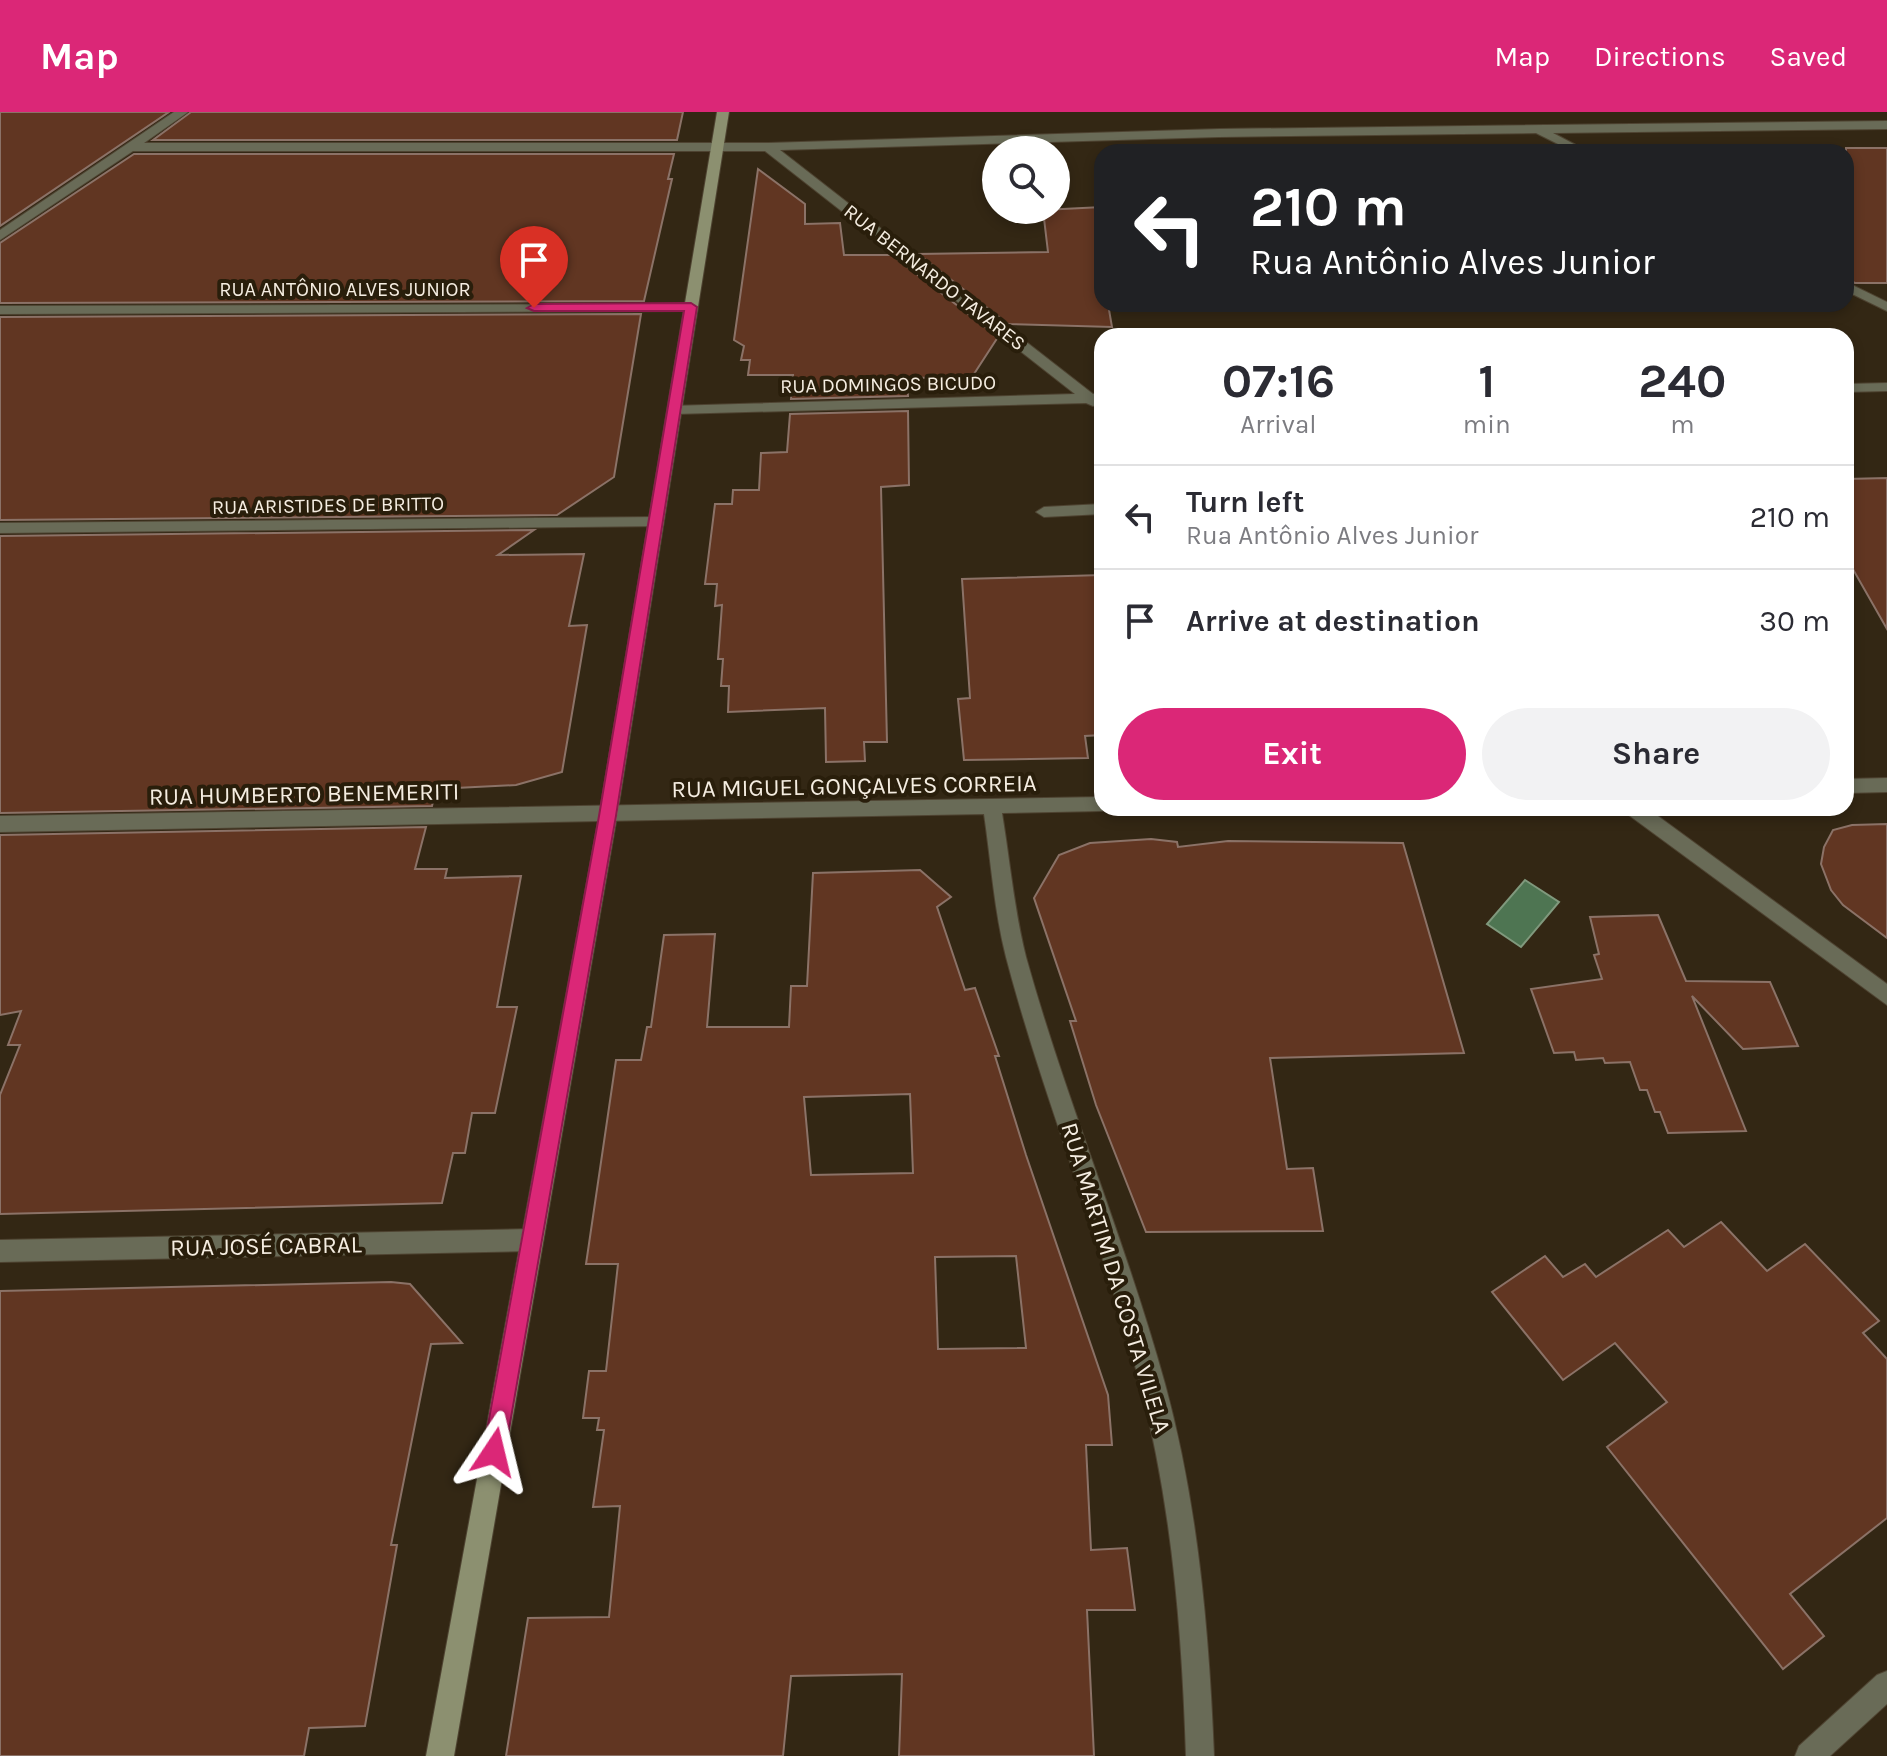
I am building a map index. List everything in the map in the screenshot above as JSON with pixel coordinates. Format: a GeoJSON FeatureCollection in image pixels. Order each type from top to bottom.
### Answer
{"type":"FeatureCollection","features":[{"type":"Feature","properties":{"kind":"street"},"geometry":{"type":"LineString","coordinates":[[0,236],[182,112]]}},
{"type":"Feature","properties":{"kind":"street"},"geometry":{"type":"LineString","coordinates":[[440,1756],[608,816],[723,112]]}},
{"type":"Feature","properties":{"kind":"street"},"geometry":{"type":"LineString","coordinates":[[1788,112],[1818,125]]}},
{"type":"Feature","properties":{"kind":"street"},"geometry":{"type":"LineString","coordinates":[[131,147],[768,147],[1327,126],[1538,129],[1887,125]]}},
{"type":"Feature","properties":{"kind":"street"},"geometry":{"type":"LineString","coordinates":[[1538,129],[1567,144]]}},
{"type":"Feature","properties":{"kind":"street","name":"RUA BERNARDO TAVARES"},"geometry":{"type":"LineString","coordinates":[[768,147],[1094,398]]}},
{"type":"Feature","properties":{"kind":"street"},"geometry":{"type":"LineString","coordinates":[[1854,290],[1887,307]]}},
{"type":"Feature","properties":{"kind":"street","name":"RUA ANTÔNIO ALVES JUNIOR"},"geometry":{"type":"LineString","coordinates":[[0,310],[691,307]]}},
{"type":"Feature","properties":{"kind":"street"},"geometry":{"type":"LineString","coordinates":[[1854,388],[1887,387]]}},
{"type":"Feature","properties":{"kind":"street","name":"RUA DOMINGOS BICUDO"},"geometry":{"type":"LineString","coordinates":[[675,409],[1094,401]]}},
{"type":"Feature","properties":{"kind":"street"},"geometry":{"type":"LineString","coordinates":[[1044,512],[1094,509]]}},
{"type":"Feature","properties":{"kind":"street","name":"RUA ARISTIDES DE BRITTO"},"geometry":{"type":"LineString","coordinates":[[0,528],[657,522]]}},
{"type":"Feature","properties":{"kind":"street"},"geometry":{"type":"LineString","coordinates":[[1854,786],[1887,785]]}},
{"type":"Feature","properties":{"kind":"street","name":"RUA MIGUEL GONÇALVES CORREIA"},"geometry":{"type":"LineString","coordinates":[[608,816],[1094,804]]}},
{"type":"Feature","properties":{"kind":"street","name":"RUA MARTIM DA COSTA VILELA"},"geometry":{"type":"LineString","coordinates":[[992,807],[1015,954],[1137,1335],[1167,1446],[1185,1545],[1198,1684],[1200,1756]]}},
{"type":"Feature","properties":{"kind":"street","name":"RUA HUMBERTO BENEMERITI"},"geometry":{"type":"LineString","coordinates":[[0,824],[608,816]]}},
{"type":"Feature","properties":{"kind":"street"},"geometry":{"type":"LineString","coordinates":[[1644,816],[1887,996]]}},
{"type":"Feature","properties":{"kind":"street","name":"RUA JOSÉ CABRAL"},"geometry":{"type":"LineString","coordinates":[[0,1251],[531,1240]]}},
{"type":"Feature","properties":{"kind":"street"},"geometry":{"type":"LineString","coordinates":[[1809,1756],[1887,1685]]}},
{"type":"Feature","properties":{"kind":"shaded area"},"geometry":{"type":"Polygon","coordinates":[[[1525,880],[1559,902],[1521,947],[1487,924],[1525,880]]]}},
{"type":"Feature","properties":{"kind":"building"},"geometry":{"type":"Polygon","coordinates":[[[0,112],[169,112],[0,226],[0,112]]]}},
{"type":"Feature","properties":{"kind":"building"},"geometry":{"type":"Polygon","coordinates":[[[191,112],[683,112],[677,140],[153,140],[191,112]]]}},
{"type":"Feature","properties":{"kind":"building"},"geometry":{"type":"Polygon","coordinates":[[[1854,148],[1887,148],[1887,283],[1855,283],[1854,148]]]}},
{"type":"Feature","properties":{"kind":"building"},"geometry":{"type":"Polygon","coordinates":[[[134,154],[674,154],[668,179],[672,179],[644,301],[0,303],[0,243],[134,154]]]}},
{"type":"Feature","properties":{"kind":"building"},"geometry":{"type":"Polygon","coordinates":[[[758,169],[805,204],[805,224],[840,223],[844,255],[892,255],[998,337],[972,377],[907,378],[908,396],[791,399],[793,375],[748,375],[750,360],[741,360],[744,346],[734,340],[758,169]]]}},
{"type":"Feature","properties":{"kind":"building"},"geometry":{"type":"Polygon","coordinates":[[[1094,207],[1094,312],[1109,312],[1112,327],[1008,324],[918,254],[1048,252],[1045,224],[1070,224],[1070,209],[1094,207]]]}},
{"type":"Feature","properties":{"kind":"building"},"geometry":{"type":"Polygon","coordinates":[[[641,314],[614,477],[557,515],[0,520],[0,317],[641,314]]]}},
{"type":"Feature","properties":{"kind":"building"},"geometry":{"type":"Polygon","coordinates":[[[908,411],[909,485],[881,487],[887,742],[864,742],[865,761],[826,762],[825,708],[728,712],[729,686],[721,686],[723,659],[718,659],[722,605],[715,606],[717,584],[705,584],[715,504],[732,504],[733,490],[759,490],[761,453],[787,452],[790,414],[908,411]]]}},
{"type":"Feature","properties":{"kind":"building"},"geometry":{"type":"Polygon","coordinates":[[[1887,478],[1887,629],[1854,571],[1854,479],[1887,478]]]}},
{"type":"Feature","properties":{"kind":"building"},"geometry":{"type":"Polygon","coordinates":[[[534,530],[498,555],[584,554],[569,626],[587,625],[562,772],[516,785],[436,789],[432,806],[0,813],[0,536],[534,530]]]}},
{"type":"Feature","properties":{"kind":"building"},"geometry":{"type":"Polygon","coordinates":[[[1094,575],[1094,735],[1085,736],[1088,758],[964,760],[958,699],[970,698],[962,579],[1094,575]]]}},
{"type":"Feature","properties":{"kind":"building"},"geometry":{"type":"Polygon","coordinates":[[[1887,824],[1887,938],[1843,905],[1831,890],[1821,864],[1824,847],[1833,830],[1852,825],[1887,824]]]}},
{"type":"Feature","properties":{"kind":"building"},"geometry":{"type":"Polygon","coordinates":[[[426,827],[415,869],[447,869],[445,878],[521,876],[497,1007],[517,1007],[495,1113],[472,1113],[465,1153],[453,1153],[442,1203],[0,1214],[0,1095],[20,1045],[8,1045],[21,1011],[0,1015],[0,835],[426,827]]]}},
{"type":"Feature","properties":{"kind":"building"},"geometry":{"type":"Polygon","coordinates":[[[1151,839],[1177,842],[1178,847],[1228,841],[1403,843],[1464,1053],[1270,1058],[1287,1169],[1313,1168],[1323,1231],[1146,1232],[1096,1105],[1070,1021],[1076,1021],[1034,898],[1059,855],[1090,843],[1151,839]]]}},
{"type":"Feature","properties":{"kind":"building"},"geometry":{"type":"Polygon","coordinates":[[[920,870],[951,897],[937,907],[965,990],[975,988],[999,1056],[995,1056],[1026,1155],[1108,1395],[1112,1445],[1086,1445],[1091,1550],[1127,1548],[1135,1610],[1087,1610],[1094,1756],[899,1756],[902,1674],[791,1676],[783,1756],[506,1756],[528,1618],[609,1617],[620,1506],[593,1507],[604,1430],[597,1430],[599,1418],[583,1418],[589,1371],[606,1371],[618,1264],[586,1264],[616,1060],[641,1060],[647,1027],[651,1027],[664,935],[715,934],[707,1027],[789,1027],[791,986],[807,986],[813,873],[920,870]],[[910,1094],[804,1097],[811,1175],[913,1173],[910,1094]],[[1016,1256],[935,1257],[938,1349],[1026,1348],[1016,1256]]]}},
{"type":"Feature","properties":{"kind":"building"},"geometry":{"type":"Polygon","coordinates":[[[1658,915],[1686,981],[1770,982],[1798,1046],[1743,1049],[1692,996],[1746,1131],[1668,1133],[1660,1112],[1655,1112],[1647,1090],[1640,1090],[1630,1062],[1605,1063],[1603,1058],[1576,1060],[1574,1052],[1554,1053],[1531,989],[1602,979],[1594,955],[1599,954],[1590,917],[1658,915]]]}},
{"type":"Feature","properties":{"kind":"building"},"geometry":{"type":"Polygon","coordinates":[[[1721,1222],[1767,1271],[1805,1244],[1879,1321],[1863,1333],[1887,1359],[1887,1518],[1790,1594],[1824,1636],[1783,1669],[1607,1447],[1667,1402],[1615,1343],[1563,1380],[1492,1292],[1545,1256],[1563,1277],[1585,1264],[1596,1277],[1668,1230],[1684,1247],[1721,1222]]]}},
{"type":"Feature","properties":{"kind":"building"},"geometry":{"type":"Polygon","coordinates":[[[410,1284],[462,1343],[431,1344],[391,1545],[397,1545],[365,1726],[309,1728],[304,1756],[0,1756],[0,1291],[410,1284]]]}},
{"type":"Feature","properties":{"kind":"route"},"geometry":{"type":"LineString","coordinates":[[494,1452],[608,816],[691,307],[534,308]]}}]}
